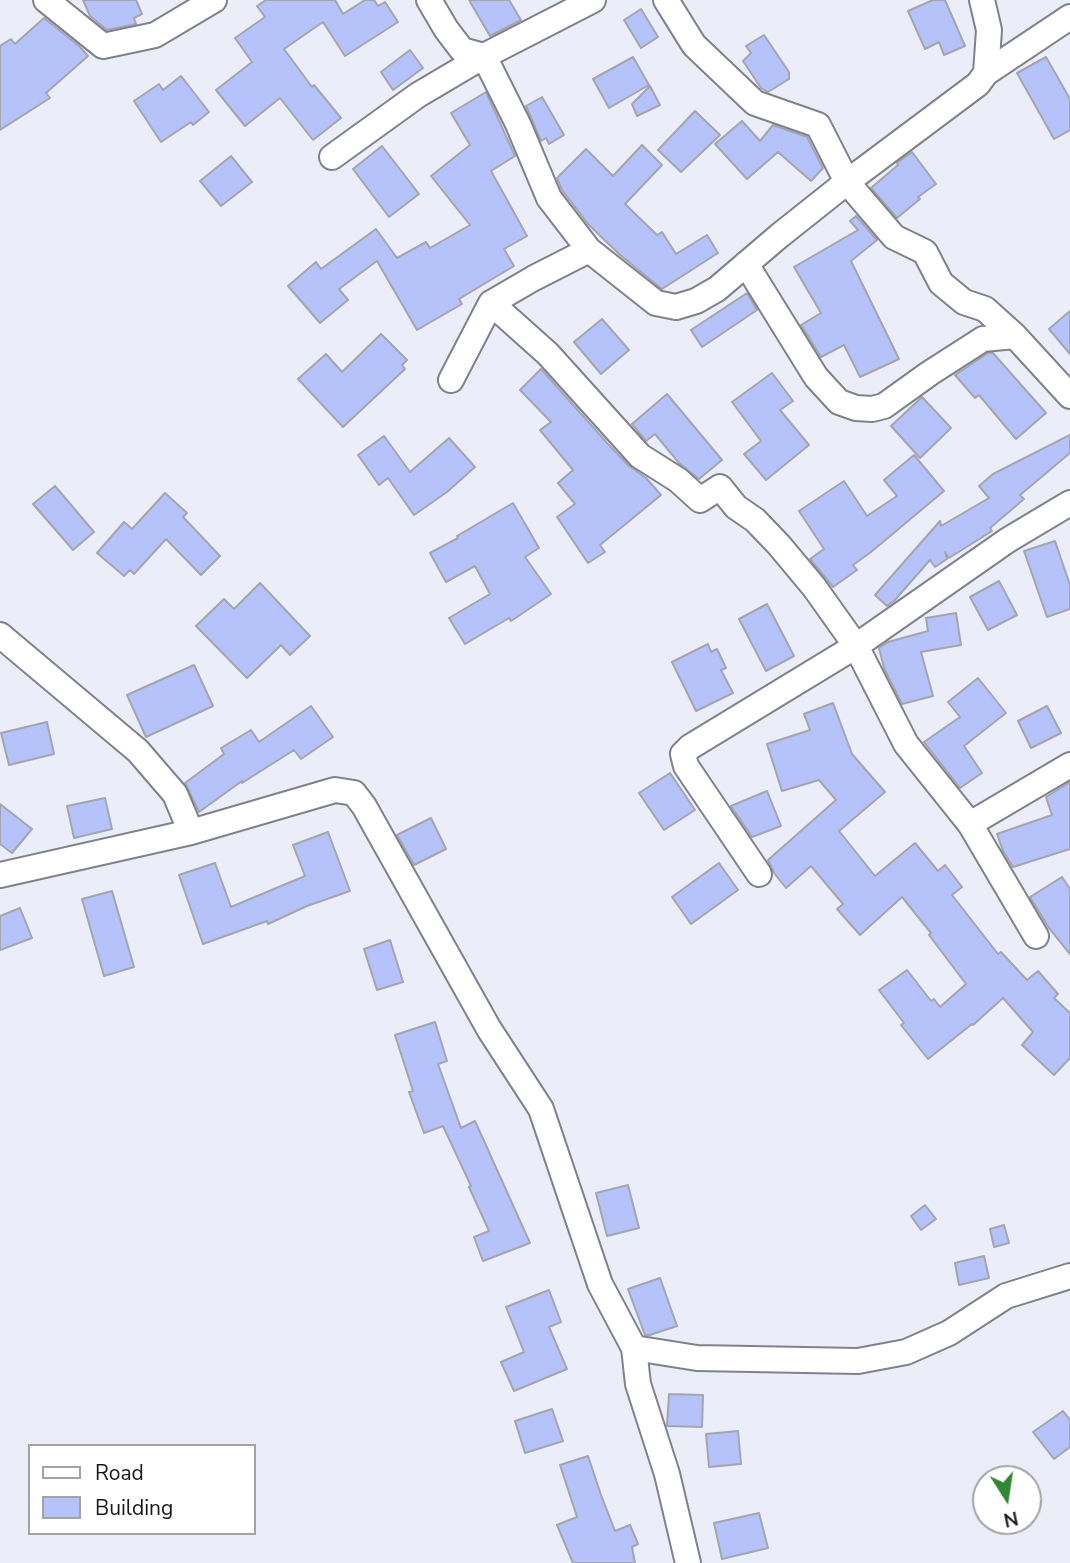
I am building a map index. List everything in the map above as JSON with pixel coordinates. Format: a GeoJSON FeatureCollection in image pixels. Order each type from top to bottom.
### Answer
{"type":"FeatureCollection","features":[{"type":"Feature","properties":{"kind":"street"},"geometry":{"type":"LineString","coordinates":[[46,0],[103,46],[155,35],[214,0]]}},
{"type":"Feature","properties":{"kind":"street"},"geometry":{"type":"LineString","coordinates":[[429,0],[462,50],[484,56],[518,124],[549,198],[589,250],[656,303],[676,307],[717,289],[848,182],[978,83],[986,73],[1070,17]]}},
{"type":"Feature","properties":{"kind":"street"},"geometry":{"type":"LineString","coordinates":[[332,157],[418,95],[484,56],[593,0]]}},
{"type":"Feature","properties":{"kind":"street"},"geometry":{"type":"LineString","coordinates":[[666,0],[694,45],[755,103],[818,125],[848,182],[894,237],[925,252],[941,283],[964,302],[985,309],[1015,336],[1070,397]]}},
{"type":"Feature","properties":{"kind":"street"},"geometry":{"type":"LineString","coordinates":[[982,0],[989,30],[986,73]]}},
{"type":"Feature","properties":{"kind":"street"},"geometry":{"type":"LineString","coordinates":[[451,380],[491,303],[589,250]]}},
{"type":"Feature","properties":{"kind":"street"},"geometry":{"type":"LineString","coordinates":[[746,264],[816,377],[839,402],[856,408],[872,409],[884,406],[984,339],[1015,336]]}},
{"type":"Feature","properties":{"kind":"street"},"geometry":{"type":"LineString","coordinates":[[491,303],[548,354],[640,456],[678,480],[700,499],[720,487],[736,507],[755,520],[814,587],[856,646],[906,744],[970,824],[1036,936]]}},
{"type":"Feature","properties":{"kind":"street"},"geometry":{"type":"LineString","coordinates":[[759,874],[686,766],[683,754],[690,747],[856,646],[1008,540],[1070,503]]}},
{"type":"Feature","properties":{"kind":"street"},"geometry":{"type":"LineString","coordinates":[[0,635],[138,751],[175,794],[191,832]]}},
{"type":"Feature","properties":{"kind":"street"},"geometry":{"type":"LineString","coordinates":[[970,824],[1070,765]]}},
{"type":"Feature","properties":{"kind":"street"},"geometry":{"type":"LineString","coordinates":[[0,874],[191,832],[335,790],[354,793],[364,806],[489,1029],[541,1109],[600,1283],[634,1348],[638,1384],[667,1474],[688,1563]]}},
{"type":"Feature","properties":{"kind":"street"},"geometry":{"type":"LineString","coordinates":[[634,1348],[697,1358],[858,1361],[906,1352],[949,1333],[1006,1296],[1070,1276]]}},
{"type":"Feature","properties":{"kind":"building"},"geometry":{"type":"Polygon","coordinates":[[[83,0],[136,0],[142,14],[134,18],[136,24],[107,30],[90,16],[83,0]]]}},
{"type":"Feature","properties":{"kind":"building"},"geometry":{"type":"Polygon","coordinates":[[[266,0],[335,0],[343,14],[365,0],[374,0],[378,6],[385,2],[398,22],[345,56],[323,22],[284,49],[312,87],[314,85],[341,118],[313,140],[280,98],[245,126],[216,90],[252,62],[235,38],[265,17],[257,6],[266,0]]]}},
{"type":"Feature","properties":{"kind":"building"},"geometry":{"type":"Polygon","coordinates":[[[469,0],[509,0],[521,20],[490,36],[469,0]]]}},
{"type":"Feature","properties":{"kind":"building"},"geometry":{"type":"Polygon","coordinates":[[[933,0],[945,0],[965,46],[944,55],[939,42],[925,49],[908,11],[933,0]]]}},
{"type":"Feature","properties":{"kind":"building"},"geometry":{"type":"Polygon","coordinates":[[[641,9],[658,37],[641,48],[624,20],[641,9]]]}},
{"type":"Feature","properties":{"kind":"building"},"geometry":{"type":"Polygon","coordinates":[[[44,18],[88,56],[46,93],[50,98],[0,130],[0,46],[11,39],[15,44],[44,18]]]}},
{"type":"Feature","properties":{"kind":"building"},"geometry":{"type":"Polygon","coordinates":[[[764,35],[789,72],[789,79],[768,92],[761,88],[743,61],[751,53],[746,46],[764,35]]]}},
{"type":"Feature","properties":{"kind":"building"},"geometry":{"type":"Polygon","coordinates":[[[410,50],[423,68],[393,90],[381,72],[410,50]]]}},
{"type":"Feature","properties":{"kind":"building"},"geometry":{"type":"Polygon","coordinates":[[[633,57],[649,85],[609,108],[593,79],[633,57]]]}},
{"type":"Feature","properties":{"kind":"building"},"geometry":{"type":"Polygon","coordinates":[[[1046,57],[1070,99],[1070,130],[1054,139],[1017,73],[1046,57]]]}},
{"type":"Feature","properties":{"kind":"building"},"geometry":{"type":"Polygon","coordinates":[[[181,76],[209,112],[193,125],[191,122],[161,142],[134,101],[159,84],[163,90],[181,76]]]}},
{"type":"Feature","properties":{"kind":"building"},"geometry":{"type":"Polygon","coordinates":[[[650,86],[660,105],[637,116],[632,104],[650,86]]]}},
{"type":"Feature","properties":{"kind":"building"},"geometry":{"type":"Polygon","coordinates":[[[486,92],[515,156],[491,171],[527,236],[504,249],[514,266],[459,299],[462,304],[417,330],[377,261],[339,289],[348,300],[320,323],[288,286],[316,262],[321,269],[376,229],[397,258],[426,242],[430,248],[470,225],[431,176],[470,145],[451,113],[486,92]]]}},
{"type":"Feature","properties":{"kind":"building"},"geometry":{"type":"Polygon","coordinates":[[[542,97],[564,135],[549,144],[546,138],[541,141],[526,106],[542,97]]]}},
{"type":"Feature","properties":{"kind":"building"},"geometry":{"type":"Polygon","coordinates":[[[695,111],[720,135],[681,172],[658,150],[695,111]]]}},
{"type":"Feature","properties":{"kind":"building"},"geometry":{"type":"Polygon","coordinates":[[[742,121],[760,141],[773,125],[807,137],[823,168],[811,181],[778,152],[747,179],[715,144],[742,121]]]}},
{"type":"Feature","properties":{"kind":"building"},"geometry":{"type":"Polygon","coordinates":[[[642,145],[662,165],[625,204],[657,235],[662,232],[676,254],[707,235],[718,253],[662,289],[588,224],[562,190],[557,178],[586,149],[613,176],[642,145]]]}},
{"type":"Feature","properties":{"kind":"building"},"geometry":{"type":"Polygon","coordinates":[[[382,146],[419,194],[389,217],[353,169],[382,146]]]}},
{"type":"Feature","properties":{"kind":"building"},"geometry":{"type":"Polygon","coordinates":[[[912,152],[936,184],[897,218],[871,188],[912,152]]]}},
{"type":"Feature","properties":{"kind":"building"},"geometry":{"type":"Polygon","coordinates":[[[231,156],[252,182],[221,206],[200,181],[231,156]]]}},
{"type":"Feature","properties":{"kind":"building"},"geometry":{"type":"Polygon","coordinates":[[[856,216],[877,240],[851,261],[899,359],[860,377],[844,345],[821,357],[801,325],[821,313],[794,267],[858,230],[850,221],[856,216]]]}},
{"type":"Feature","properties":{"kind":"building"},"geometry":{"type":"Polygon","coordinates":[[[747,293],[757,310],[702,347],[691,330],[747,293]]]}},
{"type":"Feature","properties":{"kind":"building"},"geometry":{"type":"Polygon","coordinates":[[[1070,311],[1070,354],[1049,329],[1070,311]]]}},
{"type":"Feature","properties":{"kind":"building"},"geometry":{"type":"Polygon","coordinates":[[[602,319],[629,350],[601,374],[574,342],[602,319]]]}},
{"type":"Feature","properties":{"kind":"building"},"geometry":{"type":"Polygon","coordinates":[[[381,334],[407,360],[402,365],[405,369],[343,427],[298,379],[326,354],[342,372],[381,334]]]}},
{"type":"Feature","properties":{"kind":"building"},"geometry":{"type":"Polygon","coordinates":[[[988,353],[993,353],[1046,413],[1016,439],[979,395],[975,398],[955,375],[988,353]]]}},
{"type":"Feature","properties":{"kind":"building"},"geometry":{"type":"Polygon","coordinates":[[[541,369],[608,444],[661,495],[600,545],[605,552],[588,563],[557,517],[575,504],[558,483],[573,470],[540,430],[551,422],[520,390],[541,369]]]}},
{"type":"Feature","properties":{"kind":"building"},"geometry":{"type":"Polygon","coordinates":[[[772,373],[793,401],[780,410],[809,445],[766,480],[744,454],[761,441],[732,402],[772,373]]]}},
{"type":"Feature","properties":{"kind":"building"},"geometry":{"type":"Polygon","coordinates":[[[667,394],[722,460],[699,479],[679,463],[655,434],[646,441],[632,424],[667,394]]]}},
{"type":"Feature","properties":{"kind":"building"},"geometry":{"type":"Polygon","coordinates":[[[922,397],[951,428],[920,458],[891,426],[922,397]]]}},
{"type":"Feature","properties":{"kind":"building"},"geometry":{"type":"Polygon","coordinates":[[[1070,435],[1070,453],[1020,495],[1024,499],[990,528],[992,531],[949,558],[945,552],[947,559],[935,567],[930,560],[887,606],[875,595],[940,521],[941,526],[989,498],[979,486],[993,474],[1070,435]]]}},
{"type":"Feature","properties":{"kind":"building"},"geometry":{"type":"Polygon","coordinates":[[[384,436],[410,472],[449,438],[475,467],[447,492],[414,515],[388,478],[379,485],[358,455],[384,436]]]}},
{"type":"Feature","properties":{"kind":"building"},"geometry":{"type":"Polygon","coordinates":[[[914,455],[944,491],[853,565],[857,570],[833,587],[810,559],[824,549],[799,511],[844,481],[867,516],[897,496],[884,480],[914,455]]]}},
{"type":"Feature","properties":{"kind":"building"},"geometry":{"type":"Polygon","coordinates":[[[55,486],[94,532],[73,550],[33,504],[55,486]]]}},
{"type":"Feature","properties":{"kind":"building"},"geometry":{"type":"Polygon","coordinates":[[[165,493],[187,513],[183,517],[220,556],[201,575],[166,539],[134,574],[130,570],[124,576],[97,553],[124,522],[132,529],[165,493]]]}},
{"type":"Feature","properties":{"kind":"building"},"geometry":{"type":"Polygon","coordinates":[[[513,503],[539,548],[525,557],[551,594],[511,621],[509,618],[465,644],[449,618],[490,594],[475,566],[446,582],[430,553],[513,503]]]}},
{"type":"Feature","properties":{"kind":"building"},"geometry":{"type":"Polygon","coordinates":[[[1055,541],[1070,585],[1070,609],[1047,617],[1024,551],[1055,541]]]}},
{"type":"Feature","properties":{"kind":"building"},"geometry":{"type":"Polygon","coordinates":[[[999,581],[1017,615],[988,630],[970,597],[999,581]]]}},
{"type":"Feature","properties":{"kind":"building"},"geometry":{"type":"Polygon","coordinates":[[[260,583],[310,636],[290,655],[281,645],[247,678],[196,626],[224,599],[234,609],[260,583]]]}},
{"type":"Feature","properties":{"kind":"building"},"geometry":{"type":"Polygon","coordinates":[[[767,604],[794,656],[766,671],[739,619],[767,604]]]}},
{"type":"Feature","properties":{"kind":"building"},"geometry":{"type":"Polygon","coordinates":[[[956,613],[961,645],[921,652],[933,696],[902,704],[884,668],[879,648],[888,642],[928,631],[926,618],[956,613]]]}},
{"type":"Feature","properties":{"kind":"building"},"geometry":{"type":"Polygon","coordinates":[[[708,644],[711,652],[717,649],[726,668],[721,670],[733,693],[696,711],[672,662],[708,644]]]}},
{"type":"Feature","properties":{"kind":"building"},"geometry":{"type":"Polygon","coordinates":[[[194,665],[213,706],[146,737],[127,695],[194,665]]]}},
{"type":"Feature","properties":{"kind":"building"},"geometry":{"type":"Polygon","coordinates":[[[978,678],[1006,713],[964,746],[982,773],[960,788],[924,742],[960,717],[948,702],[978,678]]]}},
{"type":"Feature","properties":{"kind":"building"},"geometry":{"type":"Polygon","coordinates":[[[833,703],[852,754],[885,792],[839,831],[875,876],[915,843],[938,871],[945,865],[962,887],[952,895],[998,954],[1001,952],[1027,980],[1038,971],[1058,994],[1054,998],[1070,1013],[1070,1058],[1054,1075],[1022,1045],[1033,1032],[1003,998],[928,1059],[901,1025],[904,1023],[879,990],[907,970],[931,1001],[934,999],[940,1007],[966,984],[902,897],[860,935],[837,909],[843,904],[811,866],[786,888],[774,873],[768,860],[836,800],[819,780],[782,791],[767,744],[810,730],[804,714],[833,703]]]}},
{"type":"Feature","properties":{"kind":"building"},"geometry":{"type":"Polygon","coordinates":[[[311,706],[333,737],[301,759],[294,750],[242,781],[199,812],[185,783],[224,754],[221,748],[251,730],[259,742],[311,706]]]}},
{"type":"Feature","properties":{"kind":"building"},"geometry":{"type":"Polygon","coordinates":[[[1047,706],[1061,733],[1031,748],[1018,721],[1047,706]]]}},
{"type":"Feature","properties":{"kind":"building"},"geometry":{"type":"Polygon","coordinates":[[[47,722],[54,754],[9,765],[1,733],[47,722]]]}},
{"type":"Feature","properties":{"kind":"building"},"geometry":{"type":"Polygon","coordinates":[[[670,773],[695,810],[664,830],[639,793],[670,773]]]}},
{"type":"Feature","properties":{"kind":"building"},"geometry":{"type":"Polygon","coordinates":[[[1070,782],[1070,849],[1013,867],[997,834],[1052,815],[1046,797],[1070,782]]]}},
{"type":"Feature","properties":{"kind":"building"},"geometry":{"type":"Polygon","coordinates":[[[767,791],[781,826],[752,837],[731,806],[767,791]]]}},
{"type":"Feature","properties":{"kind":"building"},"geometry":{"type":"Polygon","coordinates":[[[105,798],[112,829],[74,838],[67,806],[105,798]]]}},
{"type":"Feature","properties":{"kind":"building"},"geometry":{"type":"Polygon","coordinates":[[[0,804],[32,829],[12,853],[0,844],[0,804]]]}},
{"type":"Feature","properties":{"kind":"building"},"geometry":{"type":"Polygon","coordinates":[[[431,818],[446,849],[414,865],[397,835],[431,818]]]}},
{"type":"Feature","properties":{"kind":"building"},"geometry":{"type":"Polygon","coordinates":[[[328,832],[350,891],[307,906],[268,924],[267,921],[203,944],[179,875],[215,863],[231,907],[305,876],[293,845],[328,832]]]}},
{"type":"Feature","properties":{"kind":"building"},"geometry":{"type":"Polygon","coordinates":[[[719,863],[738,890],[691,924],[672,897],[719,863]]]}},
{"type":"Feature","properties":{"kind":"building"},"geometry":{"type":"Polygon","coordinates":[[[1062,877],[1070,889],[1070,954],[1049,928],[1030,897],[1062,877]]]}},
{"type":"Feature","properties":{"kind":"building"},"geometry":{"type":"Polygon","coordinates":[[[112,891],[134,967],[104,976],[82,899],[112,891]]]}},
{"type":"Feature","properties":{"kind":"building"},"geometry":{"type":"Polygon","coordinates":[[[20,908],[32,938],[0,950],[0,916],[20,908]]]}},
{"type":"Feature","properties":{"kind":"building"},"geometry":{"type":"Polygon","coordinates":[[[390,940],[403,982],[377,990],[364,949],[390,940]]]}},
{"type":"Feature","properties":{"kind":"building"},"geometry":{"type":"Polygon","coordinates":[[[435,1022],[447,1061],[438,1064],[461,1128],[475,1121],[530,1243],[483,1261],[474,1237],[489,1231],[443,1126],[424,1133],[409,1092],[413,1091],[395,1035],[435,1022]]]}},
{"type":"Feature","properties":{"kind":"building"},"geometry":{"type":"Polygon","coordinates":[[[628,1185],[639,1228],[607,1236],[596,1193],[628,1185]]]}},
{"type":"Feature","properties":{"kind":"building"},"geometry":{"type":"Polygon","coordinates":[[[925,1205],[936,1219],[921,1230],[911,1216],[925,1205]]]}},
{"type":"Feature","properties":{"kind":"building"},"geometry":{"type":"Polygon","coordinates":[[[1004,1225],[1009,1243],[994,1247],[990,1229],[1004,1225]]]}},
{"type":"Feature","properties":{"kind":"building"},"geometry":{"type":"Polygon","coordinates":[[[984,1256],[989,1278],[959,1285],[955,1263],[984,1256]]]}},
{"type":"Feature","properties":{"kind":"building"},"geometry":{"type":"Polygon","coordinates":[[[660,1278],[677,1326],[645,1335],[628,1289],[660,1278]]]}},
{"type":"Feature","properties":{"kind":"building"},"geometry":{"type":"Polygon","coordinates":[[[549,1290],[561,1322],[549,1327],[567,1369],[514,1391],[501,1362],[524,1352],[506,1307],[549,1290]]]}},
{"type":"Feature","properties":{"kind":"building"},"geometry":{"type":"Polygon","coordinates":[[[669,1394],[703,1395],[702,1427],[667,1426],[669,1394]]]}},
{"type":"Feature","properties":{"kind":"building"},"geometry":{"type":"Polygon","coordinates":[[[552,1409],[563,1441],[525,1453],[515,1421],[552,1409]]]}},
{"type":"Feature","properties":{"kind":"building"},"geometry":{"type":"Polygon","coordinates":[[[1063,1411],[1070,1420],[1070,1447],[1054,1459],[1033,1432],[1063,1411]]]}},
{"type":"Feature","properties":{"kind":"building"},"geometry":{"type":"Polygon","coordinates":[[[738,1431],[741,1464],[709,1467],[706,1434],[738,1431]]]}},
{"type":"Feature","properties":{"kind":"building"},"geometry":{"type":"Polygon","coordinates":[[[588,1456],[615,1531],[630,1525],[638,1544],[632,1547],[635,1563],[573,1563],[557,1525],[577,1517],[560,1465],[588,1456]]]}},
{"type":"Feature","properties":{"kind":"building"},"geometry":{"type":"Polygon","coordinates":[[[759,1513],[768,1548],[722,1559],[714,1523],[759,1513]]]}}]}
